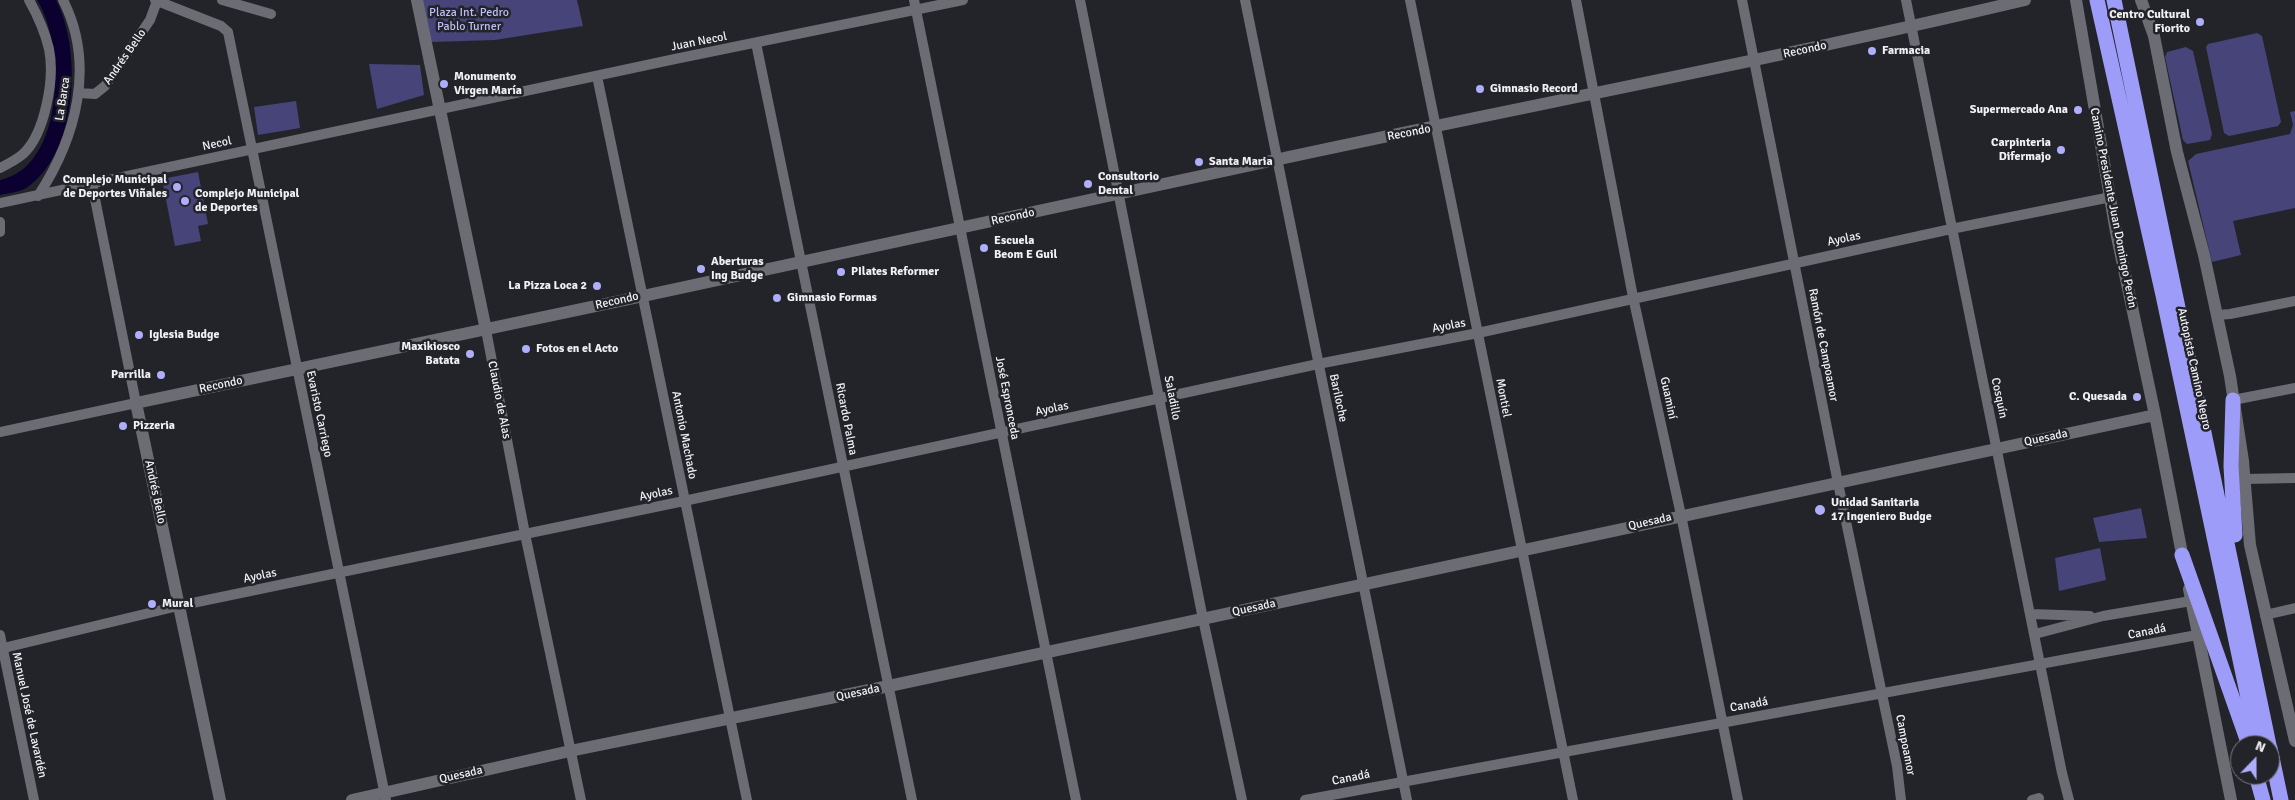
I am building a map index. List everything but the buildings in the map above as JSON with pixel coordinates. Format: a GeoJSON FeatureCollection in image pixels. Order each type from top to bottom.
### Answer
{"type":"FeatureCollection","features":[{"type":"Feature","properties":{"kind":"highway","name":"Autopista Camino Negro"},"geometry":{"type":"LineString","coordinates":[[2098,0],[2165,304],[2256,735]]}},
{"type":"Feature","properties":{"kind":"highway","name":"Autopista Camino Negro"},"geometry":{"type":"LineString","coordinates":[[2114,0],[2268,735]]}},
{"type":"Feature","properties":{"kind":"highway"},"geometry":{"type":"LineString","coordinates":[[2233,400],[2232,504],[2246,629]]}},
{"type":"Feature","properties":{"kind":"highway"},"geometry":{"type":"LineString","coordinates":[[2182,555],[2245,735]]}},
{"type":"Feature","properties":{"kind":"highway"},"geometry":{"type":"LineString","coordinates":[[2259,785],[2263,800]]}},
{"type":"Feature","properties":{"kind":"highway"},"geometry":{"type":"LineString","coordinates":[[2266,785],[2268,800]]}},
{"type":"Feature","properties":{"kind":"highway","name":"Autopista Camino Negro"},"geometry":{"type":"LineString","coordinates":[[2278,785],[2281,800]]}},
{"type":"Feature","properties":{"kind":"street"},"geometry":{"type":"LineString","coordinates":[[0,168],[23,154],[33,141],[44,114],[48,95],[51,64],[50,51],[38,15],[29,0]]}},
{"type":"Feature","properties":{"kind":"street","name":"La Barca"},"geometry":{"type":"LineString","coordinates":[[38,196],[60,158],[69,137],[78,93],[80,67],[78,47],[70,17],[62,0]]}},
{"type":"Feature","properties":{"kind":"street"},"geometry":{"type":"LineString","coordinates":[[222,0],[271,14]]}},
{"type":"Feature","properties":{"kind":"street","name":"Claudio de Alas"},"geometry":{"type":"LineString","coordinates":[[417,0],[581,800]]}},
{"type":"Feature","properties":{"kind":"street","name":"Juan Necol"},"geometry":{"type":"LineString","coordinates":[[439,109],[756,43],[915,5],[963,0]]}},
{"type":"Feature","properties":{"kind":"street","name":"Saladillo"},"geometry":{"type":"LineString","coordinates":[[1080,0],[1159,398],[1242,800]]}},
{"type":"Feature","properties":{"kind":"street","name":"Bariloche"},"geometry":{"type":"LineString","coordinates":[[1245,0],[1279,159],[1318,364],[1407,800]]}},
{"type":"Feature","properties":{"kind":"street","name":"Montiel"},"geometry":{"type":"LineString","coordinates":[[1410,0],[1434,128],[1478,333],[1573,800]]}},
{"type":"Feature","properties":{"kind":"street","name":"Guaminí"},"geometry":{"type":"LineString","coordinates":[[1576,0],[1633,297],[1681,515],[1724,722],[1738,800]]}},
{"type":"Feature","properties":{"kind":"street","name":"Ramón de Campoamor"},"geometry":{"type":"LineString","coordinates":[[1742,0],[1882,695]]}},
{"type":"Feature","properties":{"kind":"street","name":"Cosquín"},"geometry":{"type":"LineString","coordinates":[[1906,0],[1951,229],[2069,800]]}},
{"type":"Feature","properties":{"kind":"street","name":"Recondo"},"geometry":{"type":"LineString","coordinates":[[0,432],[486,330],[643,295],[803,263],[1279,159],[1753,61],[1912,27],[2025,0]]}},
{"type":"Feature","properties":{"kind":"street","name":"Camino Presidente Juan Domingo Perón"},"geometry":{"type":"LineString","coordinates":[[2076,0],[2116,232],[2155,415],[2231,800]]}},
{"type":"Feature","properties":{"kind":"street"},"geometry":{"type":"LineString","coordinates":[[2141,0],[2154,36],[2178,152],[2217,315],[2233,400],[2245,480],[2246,519],[2250,545],[2295,742]]}},
{"type":"Feature","properties":{"kind":"street","name":"Andrés Bello"},"geometry":{"type":"LineString","coordinates":[[78,93],[95,94],[105,86],[150,20],[156,1]]}},
{"type":"Feature","properties":{"kind":"street","name":"Evaristo Carriego"},"geometry":{"type":"LineString","coordinates":[[156,1],[221,26],[228,32],[385,796]]}},
{"type":"Feature","properties":{"kind":"street","name":"José Espronceda"},"geometry":{"type":"LineString","coordinates":[[915,5],[1001,433],[1048,652],[1076,800]]}},
{"type":"Feature","properties":{"kind":"street","name":"Ricardo Palma"},"geometry":{"type":"LineString","coordinates":[[756,43],[803,263],[842,467],[912,800]]}},
{"type":"Feature","properties":{"kind":"street","name":"Antonio Machado"},"geometry":{"type":"LineString","coordinates":[[596,76],[747,800]]}},
{"type":"Feature","properties":{"kind":"street","name":"Necol"},"geometry":{"type":"LineString","coordinates":[[0,203],[439,109]]}},
{"type":"Feature","properties":{"kind":"street","name":"Andrés Bello"},"geometry":{"type":"LineString","coordinates":[[92,184],[178,606],[220,800]]}},
{"type":"Feature","properties":{"kind":"street","name":"Ayolas"},"geometry":{"type":"LineString","coordinates":[[1,648],[178,606],[684,501],[1318,364],[1478,333],[1633,297],[2111,197]]}},
{"type":"Feature","properties":{"kind":"street"},"geometry":{"type":"LineString","coordinates":[[0,222],[0,232]]}},
{"type":"Feature","properties":{"kind":"street"},"geometry":{"type":"LineString","coordinates":[[2217,315],[2295,301]]}},
{"type":"Feature","properties":{"kind":"street"},"geometry":{"type":"LineString","coordinates":[[2233,400],[2295,388]]}},
{"type":"Feature","properties":{"kind":"street","name":"Quesada"},"geometry":{"type":"LineString","coordinates":[[352,800],[385,796],[570,750],[889,686],[2155,415]]}},
{"type":"Feature","properties":{"kind":"street"},"geometry":{"type":"LineString","coordinates":[[2245,480],[2295,478]]}},
{"type":"Feature","properties":{"kind":"street"},"geometry":{"type":"LineString","coordinates":[[2035,634],[2103,616],[2191,601]]}},
{"type":"Feature","properties":{"kind":"street"},"geometry":{"type":"LineString","coordinates":[[2265,615],[2295,608]]}},
{"type":"Feature","properties":{"kind":"street"},"geometry":{"type":"LineString","coordinates":[[2031,614],[2103,616]]}},
{"type":"Feature","properties":{"kind":"street","name":"Manuel José de Lavardén"},"geometry":{"type":"LineString","coordinates":[[0,635],[1,648],[34,800]]}},
{"type":"Feature","properties":{"kind":"street","name":"Canadá"},"geometry":{"type":"LineString","coordinates":[[1306,800],[1403,780],[1563,754],[1724,722],[1882,695],[2197,635]]}},
{"type":"Feature","properties":{"kind":"street","name":"Campoamor"},"geometry":{"type":"LineString","coordinates":[[1882,695],[1897,766],[1901,800]]}},
{"type":"Feature","properties":{"kind":"green space","name":"Plaza Int. Pedro Pablo Turner"},"geometry":{"type":"Polygon","coordinates":[[[422,0],[577,0],[583,26],[495,40],[431,42],[422,0]]]}},
{"type":"Feature","properties":{"kind":"green space"},"geometry":{"type":"Polygon","coordinates":[[[2257,33],[2262,36],[2281,122],[2278,126],[2229,136],[2224,133],[2206,47],[2208,44],[2257,33]]]}},
{"type":"Feature","properties":{"kind":"green space"},"geometry":{"type":"Polygon","coordinates":[[[2186,47],[2193,51],[2212,134],[2210,140],[2187,144],[2183,140],[2165,57],[2167,52],[2186,47]]]}},
{"type":"Feature","properties":{"kind":"green space"},"geometry":{"type":"Polygon","coordinates":[[[369,64],[420,65],[424,95],[377,109],[369,64]]]}},
{"type":"Feature","properties":{"kind":"green space"},"geometry":{"type":"Polygon","coordinates":[[[296,101],[300,128],[258,135],[254,107],[296,101]]]}},
{"type":"Feature","properties":{"kind":"green space"},"geometry":{"type":"Polygon","coordinates":[[[2295,111],[2295,208],[2233,221],[2241,255],[2212,262],[2188,161],[2196,154],[2290,134],[2293,125],[2290,112],[2295,111]]]}},
{"type":"Feature","properties":{"kind":"green space","name":"Complejo Municipal de Deportes"},"geometry":{"type":"Polygon","coordinates":[[[198,172],[208,224],[198,226],[201,241],[175,246],[162,179],[198,172]]]}},
{"type":"Feature","properties":{"kind":"green space"},"geometry":{"type":"Polygon","coordinates":[[[2141,508],[2147,538],[2099,542],[2093,518],[2141,508]]]}},
{"type":"Feature","properties":{"kind":"green space"},"geometry":{"type":"Polygon","coordinates":[[[2100,548],[2106,580],[2059,591],[2055,558],[2100,548]]]}},
{"type":"Feature","properties":{"kind":"shaded area"},"geometry":{"type":"Polygon","coordinates":[[[37,0],[56,0],[70,45],[72,71],[71,98],[66,125],[58,149],[45,170],[23,190],[0,195],[0,180],[21,170],[37,153],[48,129],[54,102],[55,73],[53,45],[46,20],[37,0]]]}},
{"type":"Feature","properties":{"kind":"place","name":"Centro Cultural Fiorito"},"geometry":{"type":"Point","coordinates":[2200,22]}},
{"type":"Feature","properties":{"kind":"place","name":"Farmacia"},"geometry":{"type":"Point","coordinates":[1872,51]}},
{"type":"Feature","properties":{"kind":"place","name":"Monumento Virgen María"},"geometry":{"type":"Point","coordinates":[444,84]}},
{"type":"Feature","properties":{"kind":"place","name":"Gimnasio Record"},"geometry":{"type":"Point","coordinates":[1480,89]}},
{"type":"Feature","properties":{"kind":"place","name":"Supermercado Ana"},"geometry":{"type":"Point","coordinates":[2078,110]}},
{"type":"Feature","properties":{"kind":"place","name":"Carpinteria Difermajo"},"geometry":{"type":"Point","coordinates":[2061,150]}},
{"type":"Feature","properties":{"kind":"place","name":"Santa Maria"},"geometry":{"type":"Point","coordinates":[1199,162]}},
{"type":"Feature","properties":{"kind":"place","name":"Consultorio Dental"},"geometry":{"type":"Point","coordinates":[1088,184]}},
{"type":"Feature","properties":{"kind":"place","name":"Complejo Municipal de Deportes Viñales"},"geometry":{"type":"Point","coordinates":[177,187]}},
{"type":"Feature","properties":{"kind":"place","name":"Complejo Municipal de Deportes"},"geometry":{"type":"Point","coordinates":[185,201]}},
{"type":"Feature","properties":{"kind":"place","name":"Escuela Beom E Guil"},"geometry":{"type":"Point","coordinates":[984,248]}},
{"type":"Feature","properties":{"kind":"place","name":"Aberturas Ing Budge"},"geometry":{"type":"Point","coordinates":[701,269]}},
{"type":"Feature","properties":{"kind":"place","name":"PIlates Reformer"},"geometry":{"type":"Point","coordinates":[841,272]}},
{"type":"Feature","properties":{"kind":"place","name":"La Pizza Loca 2"},"geometry":{"type":"Point","coordinates":[597,286]}},
{"type":"Feature","properties":{"kind":"place","name":"Gimnasio Formas"},"geometry":{"type":"Point","coordinates":[777,298]}},
{"type":"Feature","properties":{"kind":"place","name":"Iglesia Budge"},"geometry":{"type":"Point","coordinates":[139,335]}},
{"type":"Feature","properties":{"kind":"place","name":"Fotos en el Acto"},"geometry":{"type":"Point","coordinates":[526,349]}},
{"type":"Feature","properties":{"kind":"place","name":"Maxikiosco Batata"},"geometry":{"type":"Point","coordinates":[470,354]}},
{"type":"Feature","properties":{"kind":"place","name":"Parrilla"},"geometry":{"type":"Point","coordinates":[161,375]}},
{"type":"Feature","properties":{"kind":"place","name":"C. Quesada"},"geometry":{"type":"Point","coordinates":[2137,397]}},
{"type":"Feature","properties":{"kind":"place","name":"Pizzeria"},"geometry":{"type":"Point","coordinates":[123,426]}},
{"type":"Feature","properties":{"kind":"place","name":"Unidad Sanitaria 17 Ingeniero Budge"},"geometry":{"type":"Point","coordinates":[1820,510]}},
{"type":"Feature","properties":{"kind":"place","name":"Mural"},"geometry":{"type":"Point","coordinates":[152,604]}}]}
